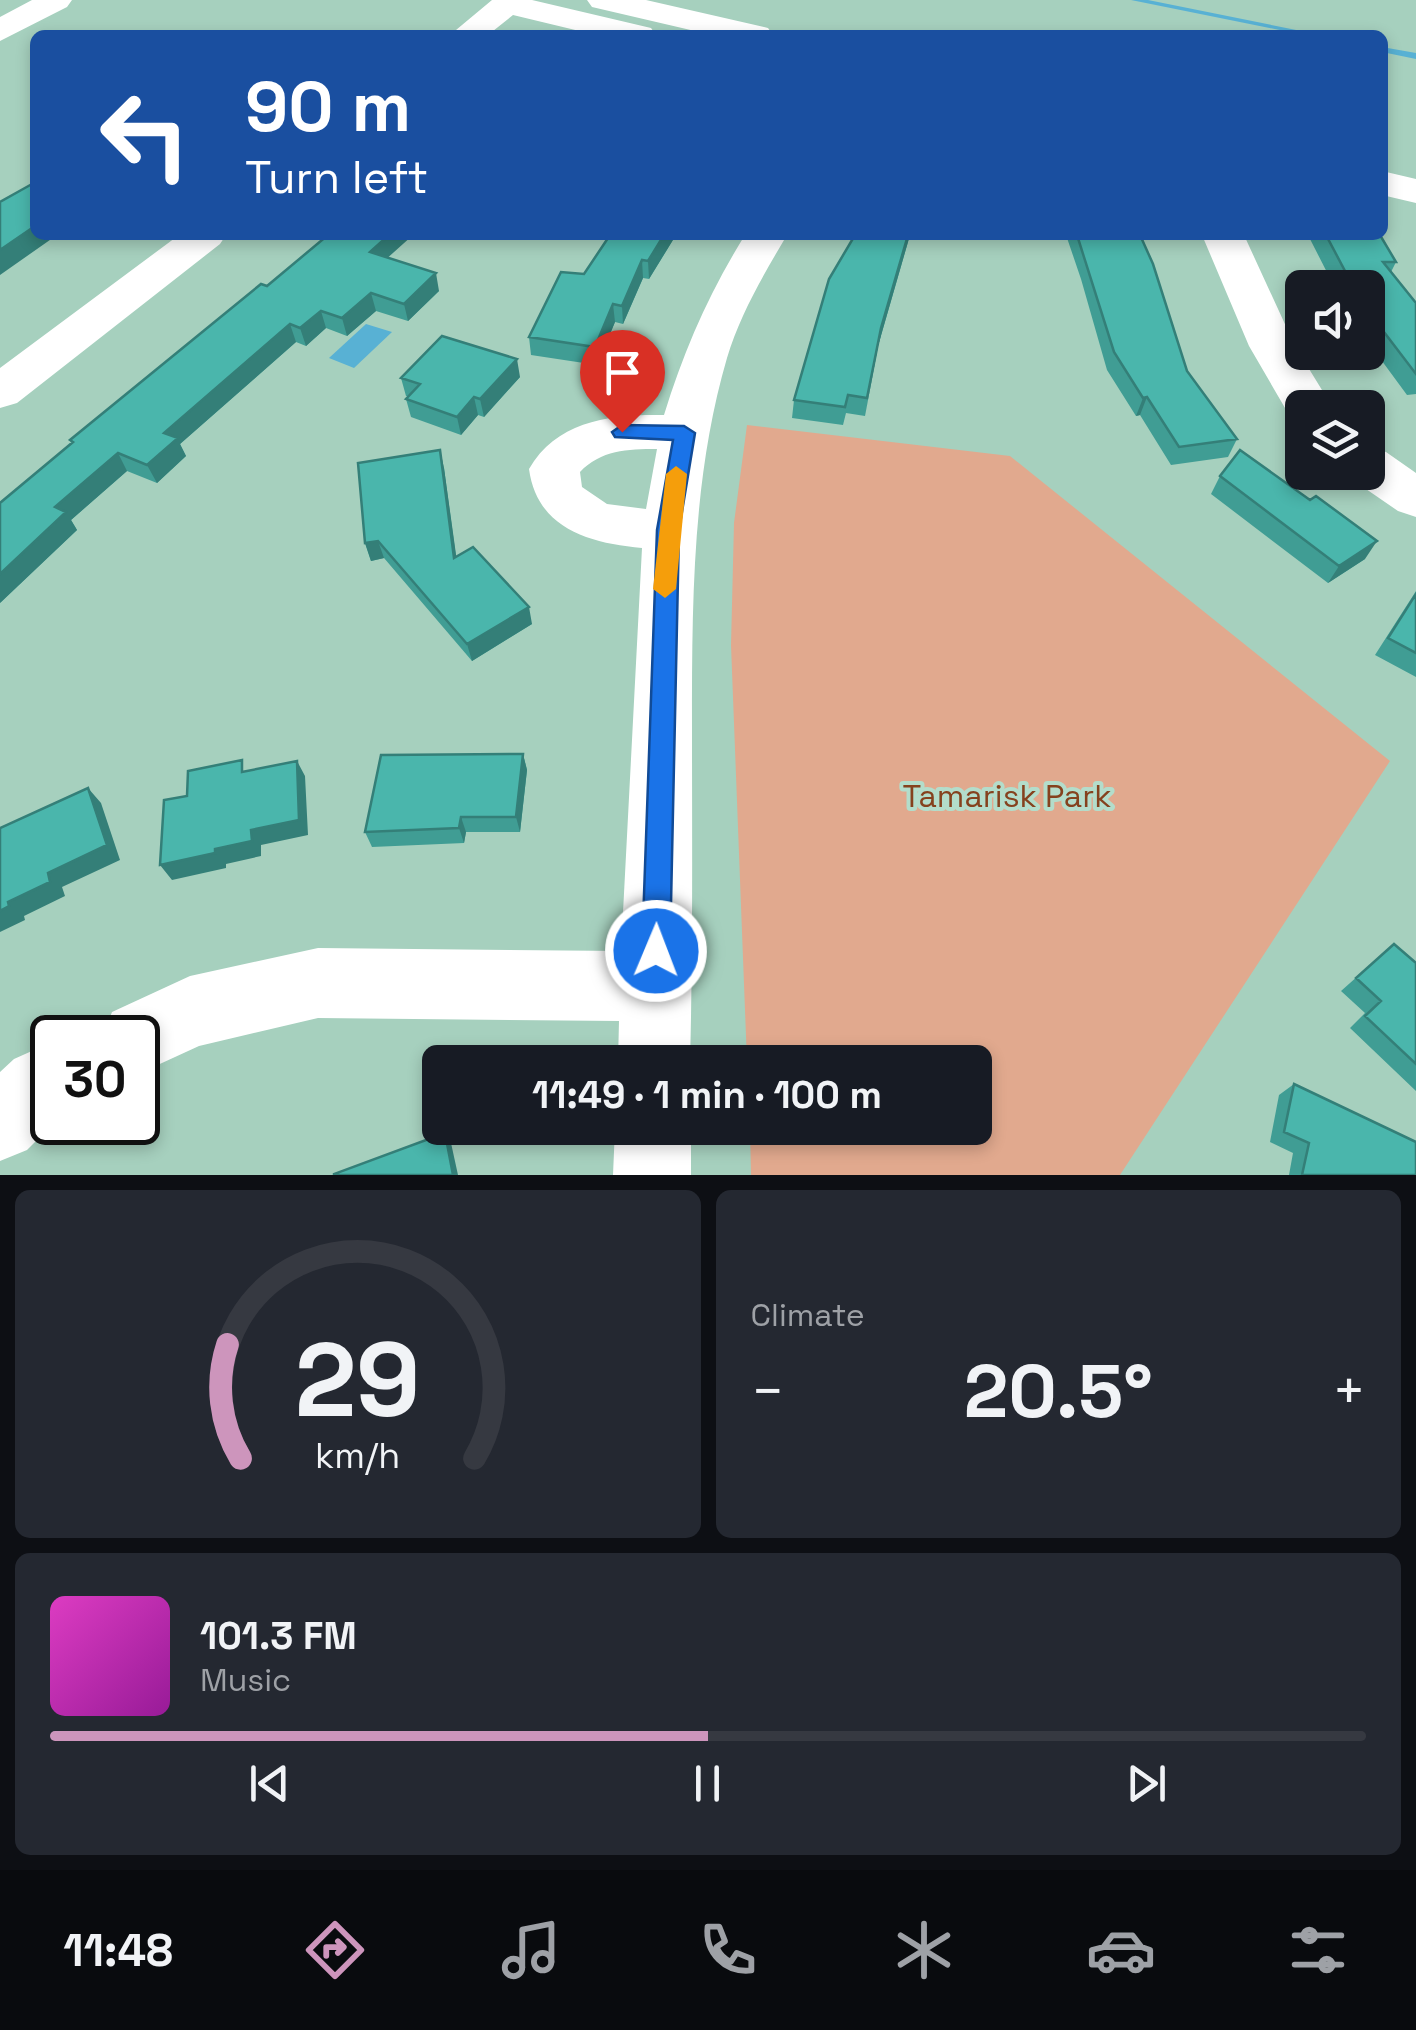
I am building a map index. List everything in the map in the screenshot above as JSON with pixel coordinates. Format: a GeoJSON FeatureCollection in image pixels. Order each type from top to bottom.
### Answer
{"type":"FeatureCollection","features":[{"type":"Feature","properties":{"kind":"street"},"geometry":{"type":"LineString","coordinates":[[0,30],[56,0]]}},
{"type":"Feature","properties":{"kind":"street"},"geometry":{"type":"LineString","coordinates":[[604,0],[734,30]]}},
{"type":"Feature","properties":{"kind":"street"},"geometry":{"type":"LineString","coordinates":[[473,30],[510,2],[619,30]]}},
{"type":"Feature","properties":{"kind":"street"},"geometry":{"type":"LineString","coordinates":[[1388,184],[1416,191]]}},
{"type":"Feature","properties":{"kind":"street"},"geometry":{"type":"LineString","coordinates":[[0,392],[198,240]]}},
{"type":"Feature","properties":{"kind":"street"},"geometry":{"type":"LineString","coordinates":[[654,1045],[668,530],[684,433],[714,336],[734,289],[763,240]]}},
{"type":"Feature","properties":{"kind":"street"},"geometry":{"type":"LineString","coordinates":[[1225,240],[1272,346],[1298,390]]}},
{"type":"Feature","properties":{"kind":"street"},"geometry":{"type":"LineString","coordinates":[[668,530],[594,520],[575,511],[560,498],[554,486],[554,468],[575,446],[596,437],[622,432],[684,433]]}},
{"type":"Feature","properties":{"kind":"street"},"geometry":{"type":"LineString","coordinates":[[1385,477],[1416,498]]}},
{"type":"Feature","properties":{"kind":"street"},"geometry":{"type":"LineString","coordinates":[[160,1027],[190,1012],[318,983],[655,986]]}},
{"type":"Feature","properties":{"kind":"street"},"geometry":{"type":"LineString","coordinates":[[0,1123],[30,1094]]}},
{"type":"Feature","properties":{"kind":"street"},"geometry":{"type":"LineString","coordinates":[[652,1175],[653,1145]]}},
{"type":"Feature","properties":{"kind":"green space","name":"Tamarisk Park"},"geometry":{"type":"Polygon","coordinates":[[[747,425],[1010,456],[1390,761],[1120,1175],[751,1175],[750,1145],[992,1145],[992,1045],[746,1045],[731,645],[734,523],[747,425]]]}},
{"type":"Feature","properties":{"kind":"water"},"geometry":{"type":"Polygon","coordinates":[[[366,324],[392,332],[354,368],[329,358],[366,324]]]}},
{"type":"Feature","properties":{"kind":"building"},"geometry":{"type":"Polygon","coordinates":[[[30,185],[30,229],[0,250],[0,202],[30,185]]]}},
{"type":"Feature","properties":{"kind":"building"},"geometry":{"type":"Polygon","coordinates":[[[322,240],[383,240],[370,252],[436,273],[404,304],[371,293],[342,318],[321,311],[300,328],[290,324],[164,433],[178,438],[147,465],[118,453],[55,507],[66,512],[0,574],[0,503],[73,442],[70,440],[261,284],[267,286],[322,240]]]}},
{"type":"Feature","properties":{"kind":"building"},"geometry":{"type":"Polygon","coordinates":[[[607,240],[661,240],[648,261],[642,260],[622,306],[613,304],[595,347],[529,337],[561,272],[584,274],[607,240]]]}},
{"type":"Feature","properties":{"kind":"building"},"geometry":{"type":"Polygon","coordinates":[[[852,240],[907,240],[881,328],[867,398],[848,395],[845,407],[794,400],[829,279],[852,240]]]}},
{"type":"Feature","properties":{"kind":"building"},"geometry":{"type":"Polygon","coordinates":[[[1079,240],[1142,240],[1187,371],[1237,439],[1179,447],[1114,352],[1079,240]]]}},
{"type":"Feature","properties":{"kind":"building"},"geometry":{"type":"Polygon","coordinates":[[[1329,240],[1383,240],[1396,262],[1383,262],[1416,303],[1416,374],[1385,333],[1385,270],[1344,270],[1329,240]]]}},
{"type":"Feature","properties":{"kind":"building"},"geometry":{"type":"Polygon","coordinates":[[[442,336],[517,359],[480,399],[474,397],[457,417],[406,399],[420,384],[401,378],[442,336]]]}},
{"type":"Feature","properties":{"kind":"building"},"geometry":{"type":"Polygon","coordinates":[[[440,450],[454,558],[473,547],[529,607],[467,644],[378,541],[365,543],[358,463],[440,450]]]}},
{"type":"Feature","properties":{"kind":"building"},"geometry":{"type":"Polygon","coordinates":[[[1240,450],[1285,482],[1285,490],[1296,490],[1310,500],[1316,496],[1377,541],[1339,566],[1220,476],[1240,450]]]}},
{"type":"Feature","properties":{"kind":"building"},"geometry":{"type":"Polygon","coordinates":[[[1416,594],[1416,653],[1388,638],[1416,594]]]}},
{"type":"Feature","properties":{"kind":"building"},"geometry":{"type":"Polygon","coordinates":[[[523,754],[516,817],[461,817],[459,828],[365,832],[381,755],[523,754]]]}},
{"type":"Feature","properties":{"kind":"building"},"geometry":{"type":"Polygon","coordinates":[[[242,760],[242,772],[297,761],[299,820],[251,830],[252,841],[215,849],[215,853],[160,865],[164,800],[187,796],[188,771],[242,760]]]}},
{"type":"Feature","properties":{"kind":"building"},"geometry":{"type":"Polygon","coordinates":[[[88,788],[107,845],[48,873],[50,882],[8,902],[9,906],[0,911],[0,828],[88,788]]]}},
{"type":"Feature","properties":{"kind":"building"},"geometry":{"type":"Polygon","coordinates":[[[1394,944],[1416,963],[1416,1064],[1365,1016],[1381,1001],[1356,978],[1394,944]]]}},
{"type":"Feature","properties":{"kind":"building"},"geometry":{"type":"Polygon","coordinates":[[[1294,1084],[1416,1142],[1416,1175],[1302,1175],[1309,1143],[1284,1132],[1294,1084]]]}},
{"type":"Feature","properties":{"kind":"building"},"geometry":{"type":"Polygon","coordinates":[[[422,1141],[422,1145],[447,1145],[453,1175],[334,1175],[422,1141]]]}},
{"type":"Feature","properties":{"kind":"waterway"},"geometry":{"type":"LineString","coordinates":[[1135,0],[1291,30]]}},
{"type":"Feature","properties":{"kind":"waterway"},"geometry":{"type":"LineString","coordinates":[[1388,50],[1416,56]]}},
{"type":"Feature","properties":{"kind":"slow traffic"},"geometry":{"type":"LineString","coordinates":[[665,589],[676,474]]}},
{"type":"Feature","properties":{"kind":"route"},"geometry":{"type":"LineString","coordinates":[[622,432],[684,433],[671,501],[664,596],[656,951]]}}]}
